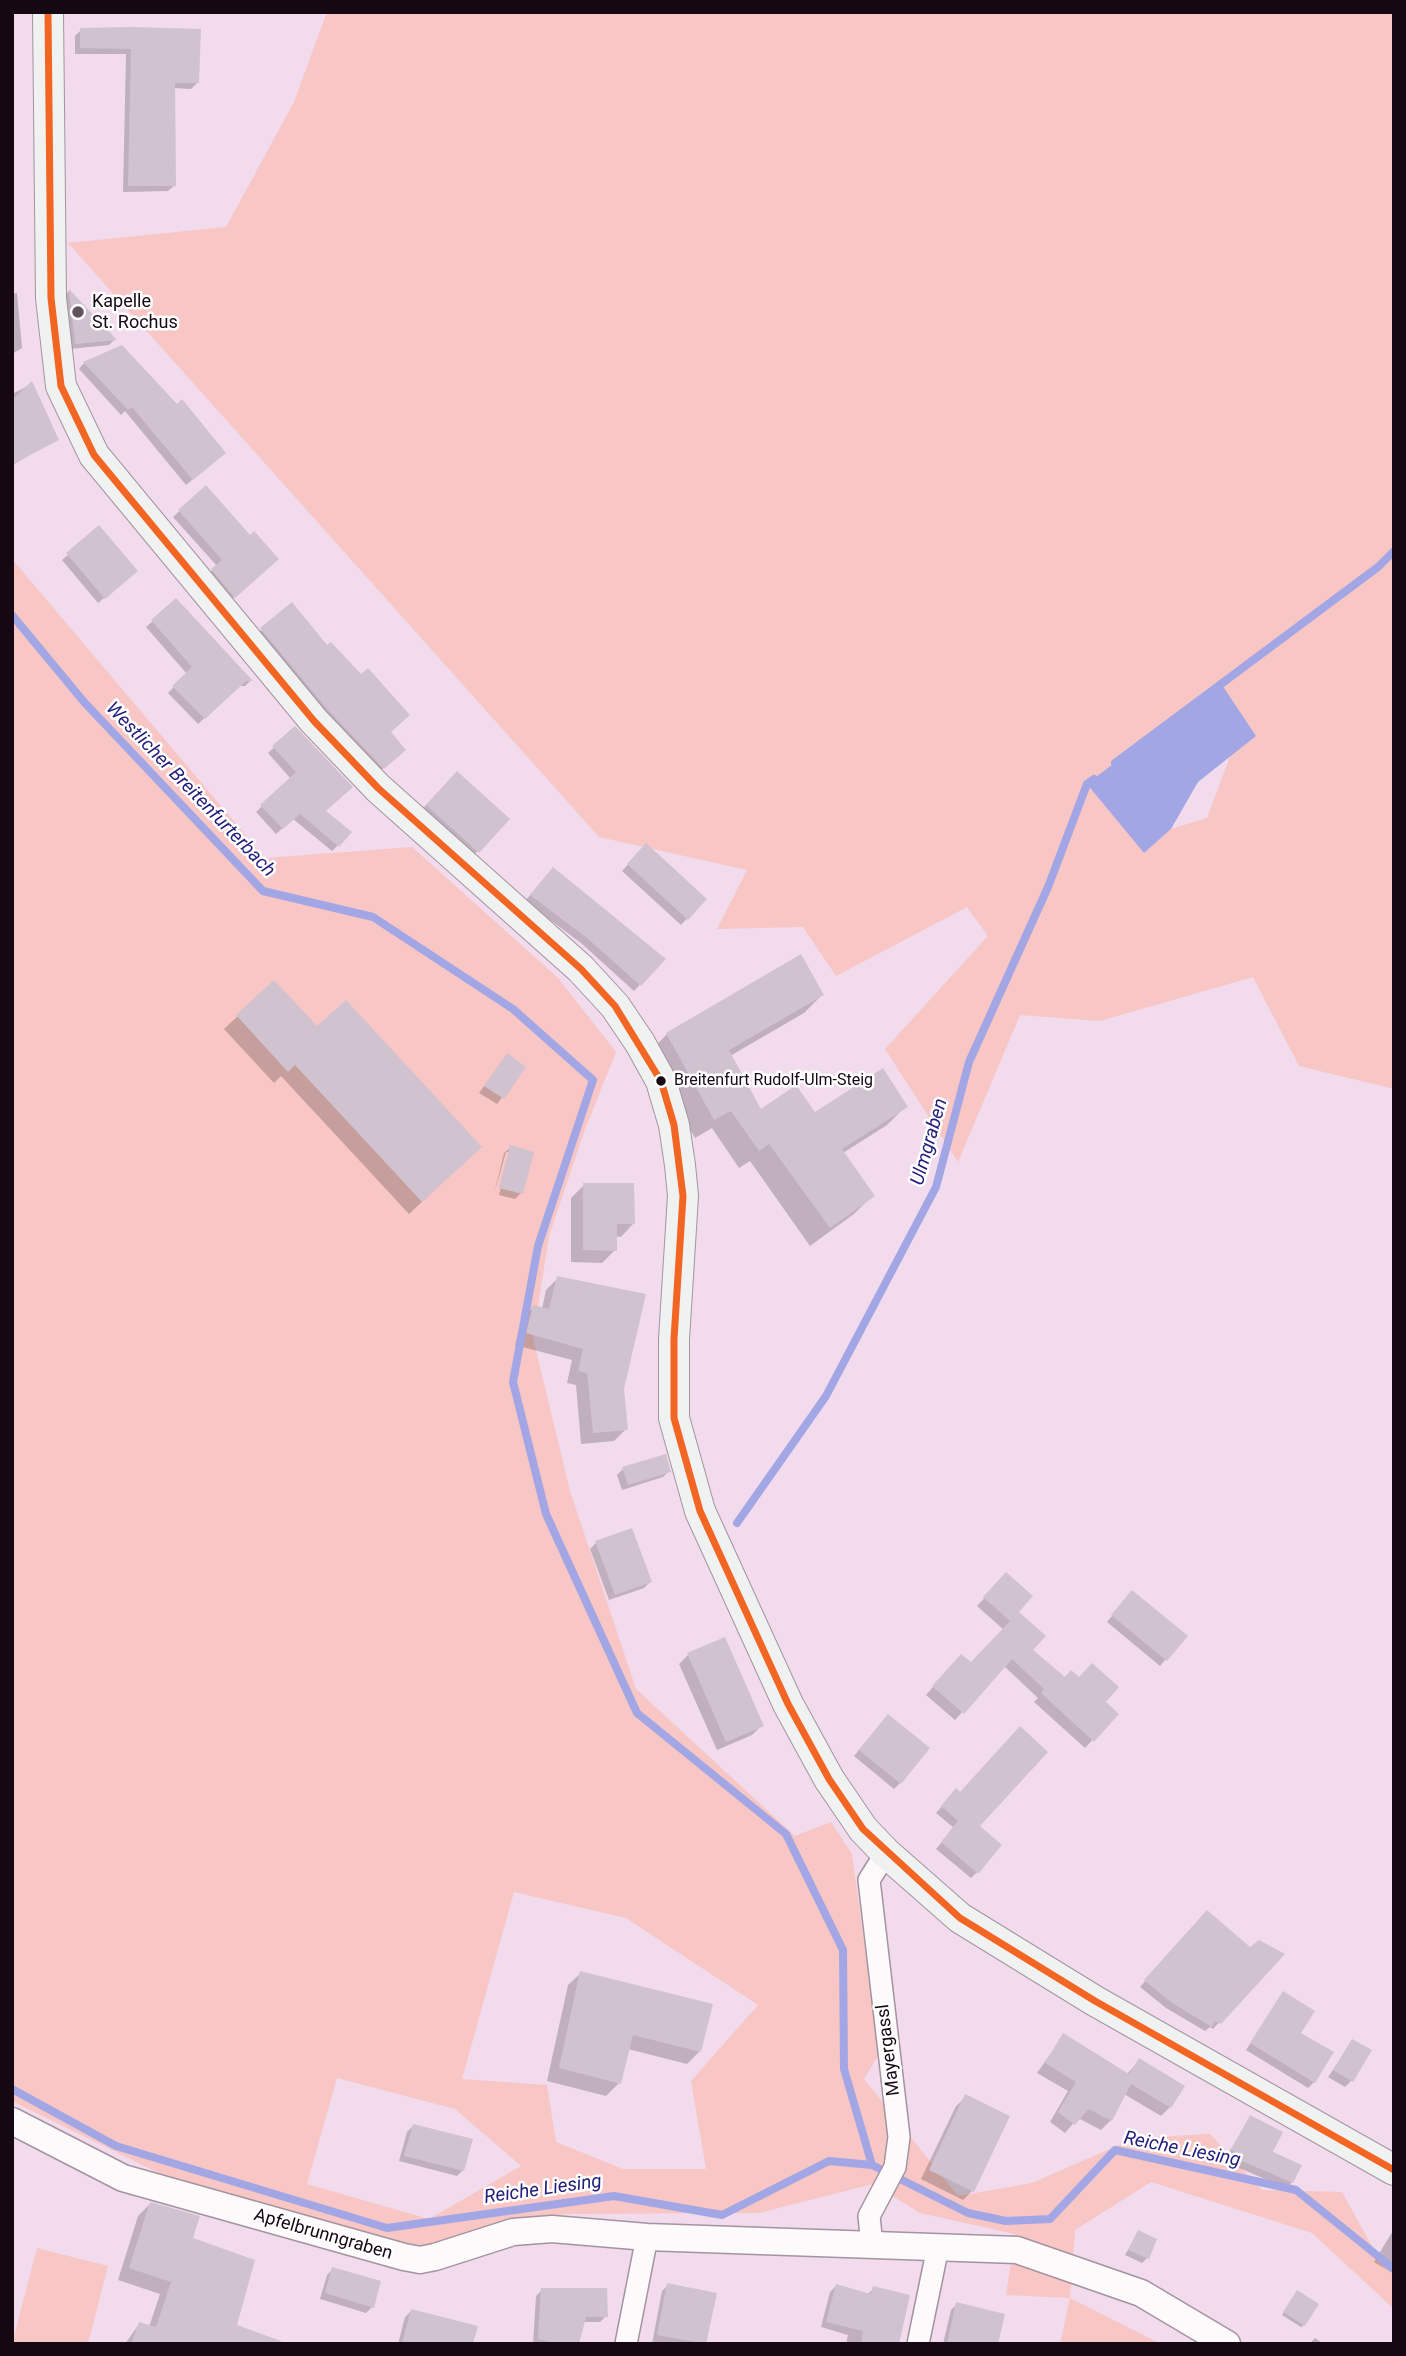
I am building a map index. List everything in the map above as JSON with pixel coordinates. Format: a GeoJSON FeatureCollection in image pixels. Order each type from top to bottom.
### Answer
{"type":"FeatureCollection","features":[{"type":"Feature","properties":{"kind":"main road"},"geometry":{"type":"LineString","coordinates":[[48,12],[51,298],[61,386],[94,455],[314,721],[378,788],[581,970],[615,1006],[640,1043],[661,1081],[674,1125],[683,1196],[674,1339],[674,1418],[700,1511],[788,1704],[846,1805],[886,1853],[930,1895],[1017,1955],[1394,2170]]}},
{"type":"Feature","properties":{"kind":"street","name":"Mayergassl"},"geometry":{"type":"LineString","coordinates":[[872,2245],[869,2216],[895,2167],[899,2137],[869,1880],[886,1853]]}},
{"type":"Feature","properties":{"kind":"street","name":"Apfelbrunngraben"},"geometry":{"type":"LineString","coordinates":[[12,2121],[123,2178],[420,2260],[530,2230],[647,2237],[1017,2250],[1141,2293],[1227,2344]]}},
{"type":"Feature","properties":{"kind":"street"},"geometry":{"type":"LineString","coordinates":[[626,2344],[647,2237]]}},
{"type":"Feature","properties":{"kind":"street"},"geometry":{"type":"LineString","coordinates":[[918,2344],[938,2247]]}},
{"type":"Feature","properties":{"kind":"shaded area"},"geometry":{"type":"Polygon","coordinates":[[[327,12],[1394,12],[1394,1089],[1299,1066],[1253,977],[1100,1021],[1020,1015],[958,1162],[885,1049],[988,936],[967,907],[836,976],[803,927],[717,929],[747,870],[599,837],[68,243],[226,227],[294,102],[327,12]],[[1244,719],[1143,853],[1171,829],[1207,818],[1244,719]]]}},
{"type":"Feature","properties":{"kind":"shaded area"},"geometry":{"type":"Polygon","coordinates":[[[12,559],[265,858],[412,847],[558,978],[616,1052],[584,1132],[549,1236],[533,1338],[570,1491],[636,1689],[795,1836],[831,1822],[852,1854],[879,2054],[864,2079],[958,2196],[1032,2183],[1135,2138],[1210,2134],[1262,2190],[1342,2192],[1384,2268],[1394,2274],[1394,2309],[1312,2233],[1151,2182],[1075,2230],[1070,2298],[1006,2295],[1015,2234],[920,2213],[873,2184],[759,2213],[563,2214],[420,2251],[183,2185],[12,2101],[12,559]],[[514,1892],[462,2079],[547,2085],[556,2142],[623,2169],[706,2169],[691,2081],[758,2005],[626,1918],[514,1892]],[[337,2078],[307,2184],[429,2219],[521,2166],[455,2109],[337,2078]]]}},
{"type":"Feature","properties":{"kind":"shaded area"},"geometry":{"type":"Polygon","coordinates":[[[37,2248],[108,2266],[88,2344],[12,2344],[37,2248]]]}},
{"type":"Feature","properties":{"kind":"shaded area"},"geometry":{"type":"Polygon","coordinates":[[[1070,2298],[1161,2344],[1060,2344],[1070,2298]]]}},
{"type":"Feature","properties":{"kind":"water"},"geometry":{"type":"Polygon","coordinates":[[[1220,682],[1256,736],[1198,782],[1171,829],[1144,853],[1087,784],[1220,682]]]}},
{"type":"Feature","properties":{"kind":"building"},"geometry":{"type":"Polygon","coordinates":[[[80,28],[201,29],[199,83],[175,83],[176,186],[128,186],[131,49],[80,48],[80,28]]]}},
{"type":"Feature","properties":{"kind":"building"},"geometry":{"type":"Polygon","coordinates":[[[69,289],[117,340],[75,344],[69,289]]]}},
{"type":"Feature","properties":{"kind":"building"},"geometry":{"type":"Polygon","coordinates":[[[122,345],[177,404],[182,399],[226,453],[193,480],[132,407],[128,410],[83,362],[122,345]]]}},
{"type":"Feature","properties":{"kind":"building"},"geometry":{"type":"Polygon","coordinates":[[[32,381],[59,440],[12,464],[12,400],[32,381]]]}},
{"type":"Feature","properties":{"kind":"building"},"geometry":{"type":"Polygon","coordinates":[[[206,485],[250,535],[254,531],[279,559],[235,598],[211,569],[222,560],[178,510],[206,485]]]}},
{"type":"Feature","properties":{"kind":"building"},"geometry":{"type":"Polygon","coordinates":[[[99,525],[138,571],[105,599],[66,553],[99,525]]]}},
{"type":"Feature","properties":{"kind":"building"},"geometry":{"type":"Polygon","coordinates":[[[176,598],[253,681],[246,681],[205,719],[172,686],[192,667],[151,620],[176,598]]]}},
{"type":"Feature","properties":{"kind":"building"},"geometry":{"type":"Polygon","coordinates":[[[292,602],[327,645],[331,642],[361,674],[368,668],[410,715],[391,732],[406,750],[384,769],[327,709],[260,628],[292,602]]]}},
{"type":"Feature","properties":{"kind":"building"},"geometry":{"type":"Polygon","coordinates":[[[295,726],[353,787],[326,811],[352,832],[339,847],[300,814],[283,829],[260,805],[296,772],[272,746],[295,726]]]}},
{"type":"Feature","properties":{"kind":"building"},"geometry":{"type":"Polygon","coordinates":[[[457,771],[510,819],[479,853],[426,805],[457,771]]]}},
{"type":"Feature","properties":{"kind":"building"},"geometry":{"type":"Polygon","coordinates":[[[646,843],[707,899],[688,920],[627,864],[646,843]]]}},
{"type":"Feature","properties":{"kind":"building"},"geometry":{"type":"Polygon","coordinates":[[[553,867],[666,959],[641,986],[587,938],[530,895],[553,867]]]}},
{"type":"Feature","properties":{"kind":"building"},"geometry":{"type":"Polygon","coordinates":[[[801,954],[824,995],[729,1050],[761,1109],[796,1085],[815,1112],[883,1068],[908,1107],[842,1149],[875,1196],[830,1228],[769,1144],[759,1151],[731,1111],[714,1120],[666,1033],[801,954]]]}},
{"type":"Feature","properties":{"kind":"building"},"geometry":{"type":"Polygon","coordinates":[[[274,980],[317,1026],[346,1000],[482,1147],[422,1202],[295,1065],[288,1072],[236,1015],[274,980]]]}},
{"type":"Feature","properties":{"kind":"building"},"geometry":{"type":"Polygon","coordinates":[[[507,1053],[526,1067],[504,1099],[484,1086],[507,1053]]]}},
{"type":"Feature","properties":{"kind":"building"},"geometry":{"type":"Polygon","coordinates":[[[510,1145],[534,1152],[523,1194],[499,1188],[510,1145]]]}},
{"type":"Feature","properties":{"kind":"building"},"geometry":{"type":"Polygon","coordinates":[[[583,1183],[634,1183],[635,1224],[617,1224],[617,1251],[583,1250],[583,1183]]]}},
{"type":"Feature","properties":{"kind":"building"},"geometry":{"type":"Polygon","coordinates":[[[557,1276],[646,1294],[624,1389],[628,1430],[593,1433],[587,1373],[578,1371],[583,1349],[526,1333],[533,1305],[549,1309],[557,1276]]]}},
{"type":"Feature","properties":{"kind":"building"},"geometry":{"type":"Polygon","coordinates":[[[666,1454],[671,1472],[628,1485],[622,1467],[666,1454]]]}},
{"type":"Feature","properties":{"kind":"building"},"geometry":{"type":"Polygon","coordinates":[[[632,1528],[652,1582],[615,1595],[595,1541],[632,1528]]]}},
{"type":"Feature","properties":{"kind":"building"},"geometry":{"type":"Polygon","coordinates":[[[1006,1572],[1033,1596],[1019,1612],[1046,1636],[1033,1650],[1065,1677],[1071,1670],[1079,1677],[1092,1663],[1119,1687],[1106,1702],[1119,1714],[1094,1742],[1041,1693],[1044,1689],[1012,1659],[964,1714],[932,1686],[961,1654],[971,1662],[1010,1621],[983,1597],[1006,1572]]]}},
{"type":"Feature","properties":{"kind":"building"},"geometry":{"type":"Polygon","coordinates":[[[1132,1590],[1188,1636],[1167,1661],[1111,1615],[1132,1590]]]}},
{"type":"Feature","properties":{"kind":"building"},"geometry":{"type":"Polygon","coordinates":[[[725,1637],[764,1726],[726,1742],[687,1653],[725,1637]]]}},
{"type":"Feature","properties":{"kind":"building"},"geometry":{"type":"Polygon","coordinates":[[[888,1714],[930,1748],[901,1784],[859,1750],[888,1714]]]}},
{"type":"Feature","properties":{"kind":"building"},"geometry":{"type":"Polygon","coordinates":[[[1020,1726],[1048,1752],[980,1826],[1002,1845],[978,1874],[941,1842],[958,1821],[941,1806],[956,1788],[960,1792],[1020,1726]]]}},
{"type":"Feature","properties":{"kind":"building"},"geometry":{"type":"Polygon","coordinates":[[[1207,1910],[1250,1947],[1259,1940],[1285,1954],[1221,2024],[1215,2021],[1212,2027],[1172,2003],[1144,1980],[1207,1910]]]}},
{"type":"Feature","properties":{"kind":"building"},"geometry":{"type":"Polygon","coordinates":[[[580,1971],[713,2004],[701,2052],[633,2035],[621,2084],[559,2068],[580,1971]]]}},
{"type":"Feature","properties":{"kind":"building"},"geometry":{"type":"Polygon","coordinates":[[[1283,1991],[1315,2011],[1301,2033],[1334,2052],[1315,2083],[1250,2043],[1283,1991]]]}},
{"type":"Feature","properties":{"kind":"building"},"geometry":{"type":"Polygon","coordinates":[[[1063,2033],[1129,2074],[1139,2058],[1185,2086],[1171,2108],[1131,2084],[1112,2121],[1088,2109],[1075,2125],[1058,2112],[1076,2082],[1045,2063],[1063,2033]]]}},
{"type":"Feature","properties":{"kind":"building"},"geometry":{"type":"Polygon","coordinates":[[[1352,2039],[1372,2050],[1353,2082],[1333,2070],[1352,2039]]]}},
{"type":"Feature","properties":{"kind":"building"},"geometry":{"type":"Polygon","coordinates":[[[965,2094],[1010,2116],[974,2192],[929,2170],[965,2094]]]}},
{"type":"Feature","properties":{"kind":"building"},"geometry":{"type":"Polygon","coordinates":[[[1250,2115],[1283,2132],[1273,2152],[1302,2165],[1293,2183],[1242,2161],[1244,2156],[1231,2150],[1250,2115]]]}},
{"type":"Feature","properties":{"kind":"building"},"geometry":{"type":"Polygon","coordinates":[[[413,2124],[473,2139],[464,2171],[404,2156],[413,2124]]]}},
{"type":"Feature","properties":{"kind":"building"},"geometry":{"type":"Polygon","coordinates":[[[150,2202],[200,2216],[193,2238],[255,2260],[237,2325],[281,2341],[280,2344],[131,2344],[139,2322],[156,2327],[171,2282],[129,2268],[150,2202]]]}},
{"type":"Feature","properties":{"kind":"building"},"geometry":{"type":"Polygon","coordinates":[[[1138,2230],[1157,2239],[1149,2259],[1128,2250],[1138,2230]]]}},
{"type":"Feature","properties":{"kind":"building"},"geometry":{"type":"Polygon","coordinates":[[[332,2267],[381,2281],[374,2308],[325,2293],[332,2267]]]}},
{"type":"Feature","properties":{"kind":"building"},"geometry":{"type":"Polygon","coordinates":[[[667,2283],[717,2293],[706,2344],[657,2335],[667,2283]]]}},
{"type":"Feature","properties":{"kind":"building"},"geometry":{"type":"Polygon","coordinates":[[[836,2284],[871,2294],[873,2286],[910,2295],[899,2344],[861,2344],[863,2331],[826,2322],[836,2284]]]}},
{"type":"Feature","properties":{"kind":"building"},"geometry":{"type":"Polygon","coordinates":[[[541,2288],[607,2288],[608,2317],[586,2317],[579,2344],[558,2344],[538,2339],[541,2288]]]}},
{"type":"Feature","properties":{"kind":"building"},"geometry":{"type":"Polygon","coordinates":[[[1297,2290],[1319,2304],[1305,2326],[1283,2312],[1297,2290]]]}},
{"type":"Feature","properties":{"kind":"building"},"geometry":{"type":"Polygon","coordinates":[[[956,2302],[1005,2314],[998,2344],[947,2344],[956,2302]]]}},
{"type":"Feature","properties":{"kind":"building"},"geometry":{"type":"Polygon","coordinates":[[[411,2309],[478,2326],[473,2344],[402,2344],[411,2309]]]}},
{"type":"Feature","properties":{"kind":"waterway"},"geometry":{"type":"LineString","coordinates":[[1115,763],[1378,567],[1394,551]]}},
{"type":"Feature","properties":{"kind":"waterway","name":"Westlicher Breitenfurterbach"},"geometry":{"type":"LineString","coordinates":[[12,615],[84,702],[263,891],[373,917],[513,1009],[593,1080],[538,1246],[513,1382],[546,1514],[637,1713],[786,1834],[843,1950],[844,2069],[872,2165]]}},
{"type":"Feature","properties":{"kind":"waterway","name":"Ulmgraben"},"geometry":{"type":"LineString","coordinates":[[737,1523],[826,1396],[936,1187],[969,1062],[1048,887],[1087,784],[1094,779]]}},
{"type":"Feature","properties":{"kind":"waterway","name":"Reiche Liesing"},"geometry":{"type":"LineString","coordinates":[[12,2089],[116,2146],[387,2228],[614,2196],[722,2215],[829,2161],[872,2165],[968,2213],[1006,2221],[1050,2219],[1115,2150],[1296,2190],[1394,2269]]}},
{"type":"Feature","properties":{"kind":"transit line"},"geometry":{"type":"LineString","coordinates":[[48,12],[51,298],[61,386],[94,455],[314,721],[378,788],[581,969],[615,1006],[661,1081],[674,1125],[683,1196],[674,1339],[674,1418],[700,1511],[788,1704],[829,1779],[863,1829],[960,1918],[1095,2001],[1394,2170]]}},
{"type":"Feature","properties":{"kind":"place","name":"Kapelle St. Rochus"},"geometry":{"type":"Point","coordinates":[78,312]}},
{"type":"Feature","properties":{"kind":"place","name":"Breitenfurt Rudolf-Ulm-Steig"},"geometry":{"type":"Point","coordinates":[661,1081]}}]}
